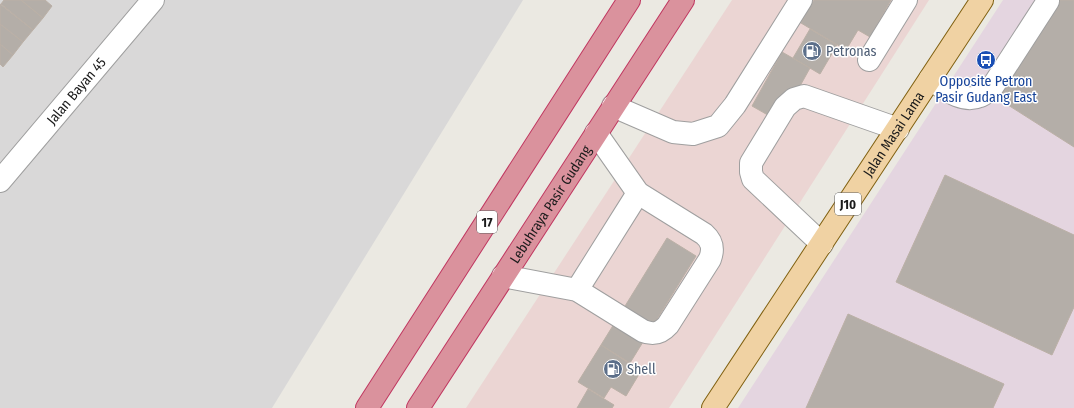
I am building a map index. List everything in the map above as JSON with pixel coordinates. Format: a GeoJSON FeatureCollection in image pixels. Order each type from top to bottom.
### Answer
{"type":"FeatureCollection","features":[{"type":"Feature","properties":{"kind":"highway","name":"17"},"geometry":{"type":"LineString","coordinates":[[367,408],[629,0]]}},
{"type":"Feature","properties":{"kind":"highway","name":"Lebuhraya Pasir Gudang"},"geometry":{"type":"LineString","coordinates":[[418,408],[683,0]]}},
{"type":"Feature","properties":{"kind":"main road","name":"Jalan Masai Lama"},"geometry":{"type":"LineString","coordinates":[[713,408],[982,0]]}},
{"type":"Feature","properties":{"kind":"street","name":"Jalan Bayan 45"},"geometry":{"type":"LineString","coordinates":[[0,181],[153,0]]}},
{"type":"Feature","properties":{"kind":"street"},"geometry":{"type":"LineString","coordinates":[[613,106],[673,132],[693,134],[718,126],[735,105],[801,0]]}},
{"type":"Feature","properties":{"kind":"street"},"geometry":{"type":"LineString","coordinates":[[869,60],[906,0]]}},
{"type":"Feature","properties":{"kind":"street"},"geometry":{"type":"LineString","coordinates":[[930,79],[957,96],[969,99],[980,96],[991,89],[1048,1]]}},
{"type":"Feature","properties":{"kind":"street"},"geometry":{"type":"LineString","coordinates":[[822,244],[753,179],[751,172],[751,163],[785,107],[794,99],[804,96],[898,129]]}},
{"type":"Feature","properties":{"kind":"street"},"geometry":{"type":"LineString","coordinates":[[503,276],[577,290],[650,334],[663,331],[668,325],[710,259],[712,245],[704,234],[638,193],[596,133]]}},
{"type":"Feature","properties":{"kind":"street"},"geometry":{"type":"LineString","coordinates":[[577,290],[638,193]]}},
{"type":"Feature","properties":{"kind":"shaded area"},"geometry":{"type":"Polygon","coordinates":[[[0,0],[523,0],[272,408],[0,408],[0,0]]]}},
{"type":"Feature","properties":{"kind":"shaded area"},"geometry":{"type":"Polygon","coordinates":[[[732,0],[929,0],[669,408],[466,408],[732,0]]]}},
{"type":"Feature","properties":{"kind":"shaded area"},"geometry":{"type":"Polygon","coordinates":[[[1003,0],[1074,0],[1074,408],[738,408],[1003,0]]]}},
{"type":"Feature","properties":{"kind":"building"},"geometry":{"type":"Polygon","coordinates":[[[4,0],[21,0],[43,18],[33,30],[1,4],[4,0]]]}},
{"type":"Feature","properties":{"kind":"building"},"geometry":{"type":"Polygon","coordinates":[[[21,0],[45,0],[52,6],[43,18],[21,0]]]}},
{"type":"Feature","properties":{"kind":"building"},"geometry":{"type":"Polygon","coordinates":[[[814,0],[891,0],[870,37],[858,30],[846,50],[801,23],[814,0]]]}},
{"type":"Feature","properties":{"kind":"building"},"geometry":{"type":"Polygon","coordinates":[[[1059,0],[1074,0],[1074,147],[997,98],[1059,0]]]}},
{"type":"Feature","properties":{"kind":"building"},"geometry":{"type":"Polygon","coordinates":[[[0,4],[33,30],[23,42],[0,24],[0,4]]]}},
{"type":"Feature","properties":{"kind":"building"},"geometry":{"type":"Polygon","coordinates":[[[0,24],[23,42],[13,55],[0,44],[0,24]]]}},
{"type":"Feature","properties":{"kind":"building"},"geometry":{"type":"Polygon","coordinates":[[[810,29],[837,45],[820,74],[793,58],[810,29]]]}},
{"type":"Feature","properties":{"kind":"building"},"geometry":{"type":"Polygon","coordinates":[[[0,44],[13,55],[3,67],[0,64],[0,44]]]}},
{"type":"Feature","properties":{"kind":"building"},"geometry":{"type":"Polygon","coordinates":[[[782,52],[810,68],[780,122],[752,106],[782,52]]]}},
{"type":"Feature","properties":{"kind":"building"},"geometry":{"type":"Polygon","coordinates":[[[945,175],[1074,235],[1074,307],[1052,355],[896,282],[945,175]]]}},
{"type":"Feature","properties":{"kind":"building"},"geometry":{"type":"Polygon","coordinates":[[[667,238],[696,256],[630,363],[601,345],[667,238]]]}},
{"type":"Feature","properties":{"kind":"building"},"geometry":{"type":"Polygon","coordinates":[[[848,314],[1004,384],[993,408],[806,408],[848,314]]]}},
{"type":"Feature","properties":{"kind":"building"},"geometry":{"type":"Polygon","coordinates":[[[601,345],[641,371],[626,396],[611,387],[604,398],[578,382],[601,345]]]}},
{"type":"Feature","properties":{"kind":"building"},"geometry":{"type":"Polygon","coordinates":[[[588,389],[614,405],[612,408],[577,408],[588,389]]]}},
{"type":"Feature","properties":{"kind":"place","name":"Petronas"},"geometry":{"type":"Point","coordinates":[812,51]}},
{"type":"Feature","properties":{"kind":"place","name":"Opposite Petron Pasir Gudang East"},"geometry":{"type":"Point","coordinates":[986,60]}},
{"type":"Feature","properties":{"kind":"place","name":"Shell"},"geometry":{"type":"Point","coordinates":[613,369]}}]}
